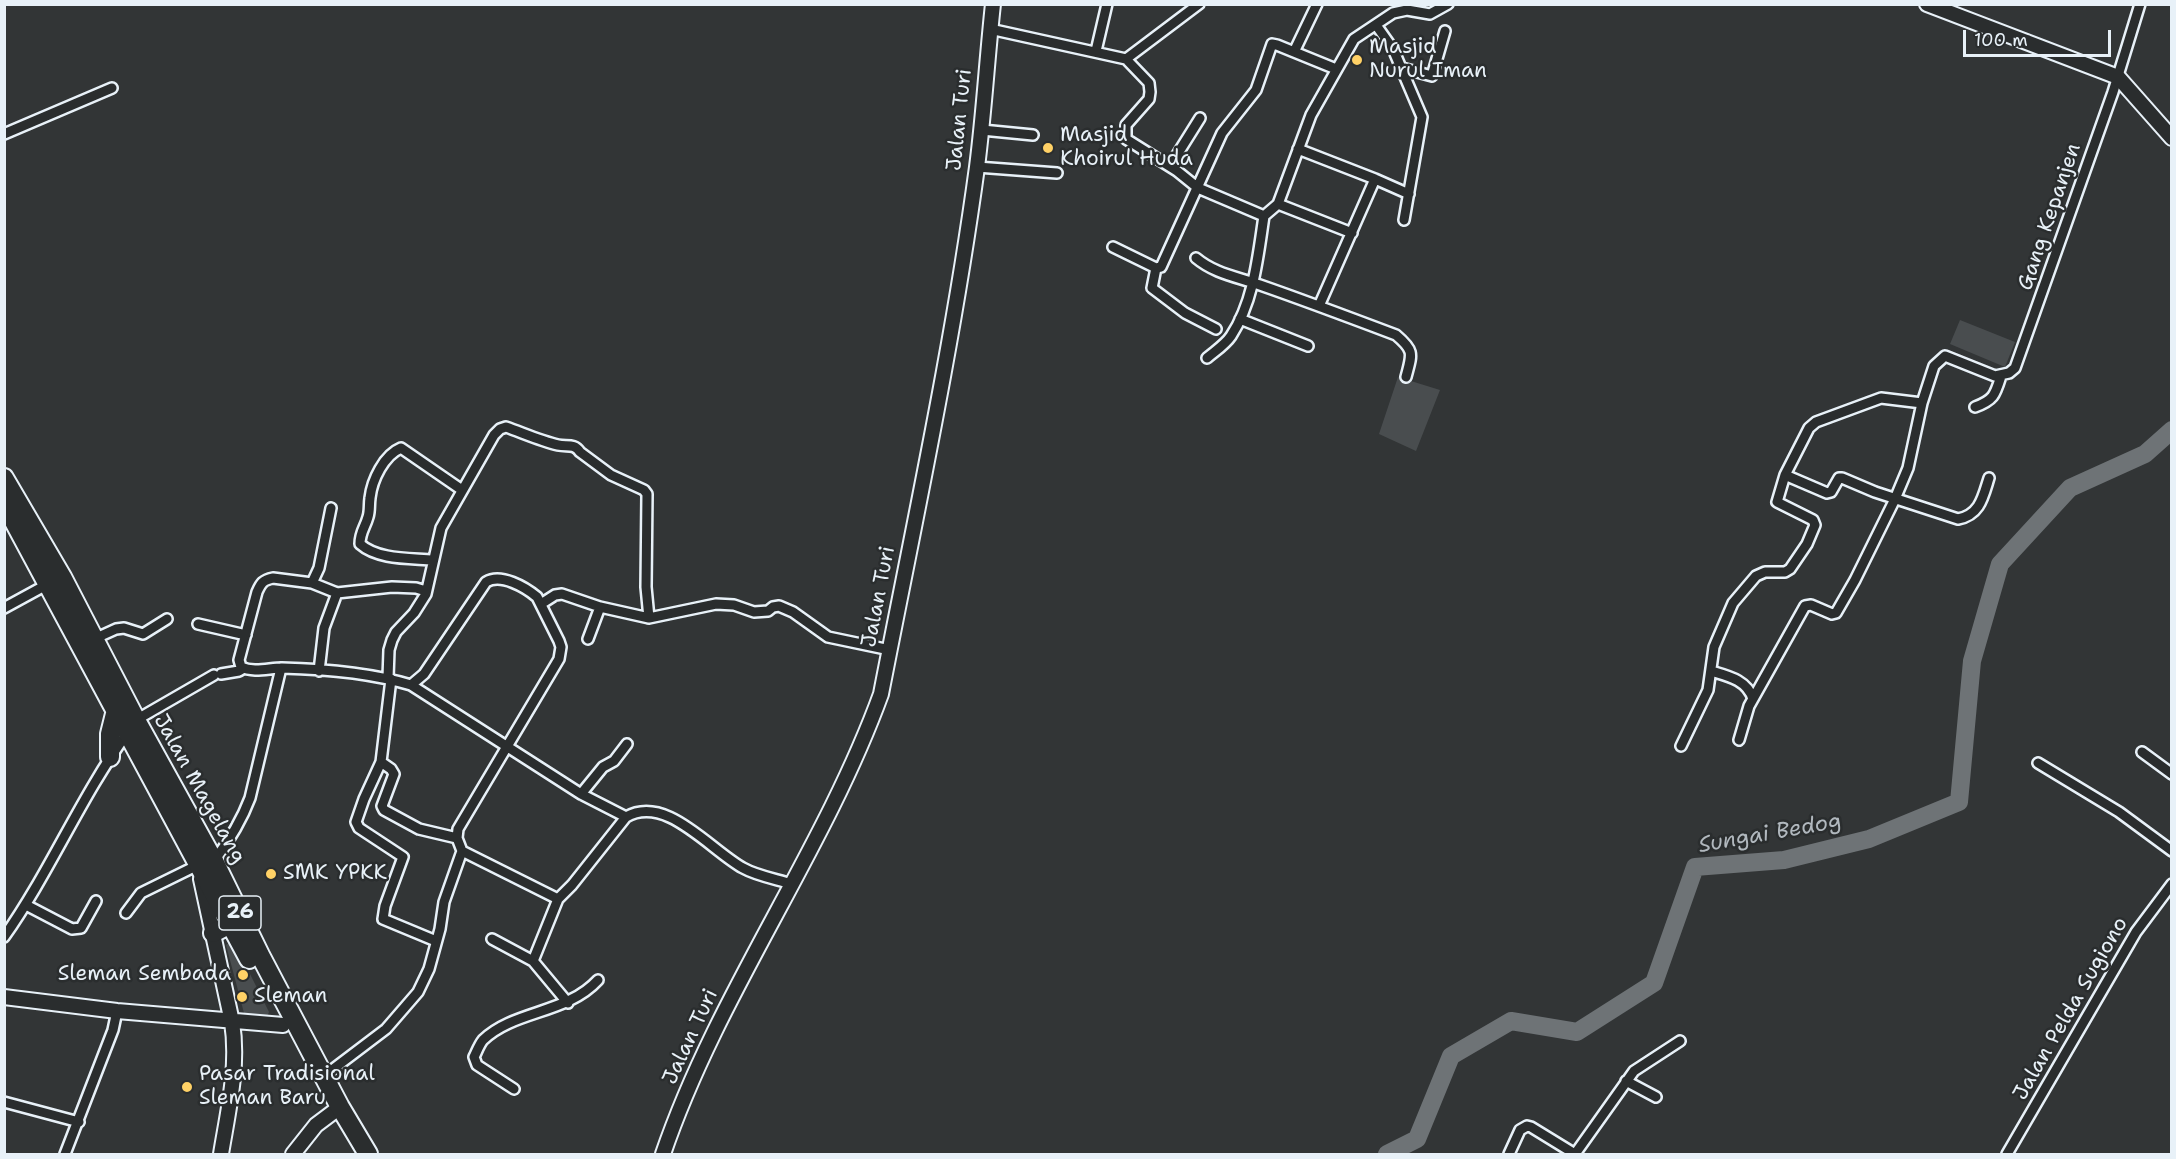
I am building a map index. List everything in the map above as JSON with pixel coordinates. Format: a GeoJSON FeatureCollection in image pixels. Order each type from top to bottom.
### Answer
{"type":"FeatureCollection","features":[{"type":"Feature","properties":{"kind":"highway","name":"Jalan Magelang"},"geometry":{"type":"LineString","coordinates":[[4,478],[62,577],[94,639],[132,726],[324,1076],[356,1155]]}},
{"type":"Feature","properties":{"kind":"highway","name":"Jalan Magelang"},"geometry":{"type":"LineString","coordinates":[[4,503],[116,710],[132,726]]}},
{"type":"Feature","properties":{"kind":"highway"},"geometry":{"type":"LineString","coordinates":[[110,757],[116,710]]}},
{"type":"Feature","properties":{"kind":"highway","name":"Jalan Magelang"},"geometry":{"type":"LineString","coordinates":[[206,863],[230,924],[283,1025],[336,1110],[368,1155]]}},
{"type":"Feature","properties":{"kind":"highway"},"geometry":{"type":"LineString","coordinates":[[213,933],[230,924]]}},
{"type":"Feature","properties":{"kind":"main road","name":"Jalan Turi"},"geometry":{"type":"LineString","coordinates":[[663,1155],[673,1126],[722,1017],[792,884],[866,735],[881,694],[940,394],[977,167],[993,4]]}},
{"type":"Feature","properties":{"kind":"main road"},"geometry":{"type":"LineString","coordinates":[[1927,4],[2118,77],[2172,138]]}},
{"type":"Feature","properties":{"kind":"main road"},"geometry":{"type":"LineString","coordinates":[[206,863],[213,933],[232,1022],[234,1050],[233,1081],[221,1155]]}},
{"type":"Feature","properties":{"kind":"main road"},"geometry":{"type":"LineString","coordinates":[[4,997],[117,1011],[283,1025]]}},
{"type":"Feature","properties":{"kind":"main road"},"geometry":{"type":"LineString","coordinates":[[293,1155],[309,1132],[336,1110]]}},
{"type":"Feature","properties":{"kind":"street"},"geometry":{"type":"LineString","coordinates":[[1096,51],[1107,4]]}},
{"type":"Feature","properties":{"kind":"street"},"geometry":{"type":"LineString","coordinates":[[1126,59],[1199,4]]}},
{"type":"Feature","properties":{"kind":"street"},"geometry":{"type":"LineString","coordinates":[[1294,52],[1317,4]]}},
{"type":"Feature","properties":{"kind":"street"},"geometry":{"type":"LineString","coordinates":[[1207,358],[1230,338],[1240,319],[1254,282],[1264,216],[1278,204],[1311,115],[1354,39],[1393,13],[1407,10],[1430,14],[1448,4]]}},
{"type":"Feature","properties":{"kind":"street","name":"Gang Kepanjen"},"geometry":{"type":"LineString","coordinates":[[2001,376],[2015,368],[2118,77],[2140,4]]}},
{"type":"Feature","properties":{"kind":"street"},"geometry":{"type":"LineString","coordinates":[[1376,25],[1393,49],[1422,117],[1404,220]]}},
{"type":"Feature","properties":{"kind":"street"},"geometry":{"type":"LineString","coordinates":[[990,29],[1126,59],[1149,83],[1150,92],[1149,99],[1126,125],[1126,139],[1170,166],[1198,188],[1264,216]]}},
{"type":"Feature","properties":{"kind":"street"},"geometry":{"type":"LineString","coordinates":[[1402,68],[1432,76],[1445,31]]}},
{"type":"Feature","properties":{"kind":"street"},"geometry":{"type":"LineString","coordinates":[[1113,247],[1156,268],[1161,267],[1226,127],[1256,90],[1272,44],[1336,69]]}},
{"type":"Feature","properties":{"kind":"street"},"geometry":{"type":"LineString","coordinates":[[4,134],[112,87]]}},
{"type":"Feature","properties":{"kind":"street"},"geometry":{"type":"LineString","coordinates":[[1170,166],[1200,118]]}},
{"type":"Feature","properties":{"kind":"street"},"geometry":{"type":"LineString","coordinates":[[981,130],[1033,135]]}},
{"type":"Feature","properties":{"kind":"street"},"geometry":{"type":"LineString","coordinates":[[1299,150],[1409,194]]}},
{"type":"Feature","properties":{"kind":"street"},"geometry":{"type":"LineString","coordinates":[[977,167],[1057,172]]}},
{"type":"Feature","properties":{"kind":"street"},"geometry":{"type":"LineString","coordinates":[[1319,306],[1375,179]]}},
{"type":"Feature","properties":{"kind":"street"},"geometry":{"type":"LineString","coordinates":[[1278,204],[1352,233]]}},
{"type":"Feature","properties":{"kind":"street"},"geometry":{"type":"LineString","coordinates":[[1196,258],[1228,276],[1254,282],[1396,335],[1409,345],[1411,357],[1406,377]]}},
{"type":"Feature","properties":{"kind":"street"},"geometry":{"type":"LineString","coordinates":[[1156,268],[1152,288],[1185,313],[1216,329]]}},
{"type":"Feature","properties":{"kind":"street"},"geometry":{"type":"LineString","coordinates":[[1240,319],[1308,346]]}},
{"type":"Feature","properties":{"kind":"street"},"geometry":{"type":"LineString","coordinates":[[1739,740],[1753,699],[1805,606],[1811,605],[1836,614],[1855,580],[1908,468],[1922,403],[1934,366],[1943,357],[1995,376],[2001,376],[1992,398],[1975,407]]}},
{"type":"Feature","properties":{"kind":"street"},"geometry":{"type":"LineString","coordinates":[[1681,746],[1708,690],[1714,647],[1733,603],[1756,576],[1765,572],[1790,570],[1807,544],[1815,525],[1813,520],[1777,502],[1785,475],[1809,428],[1816,422],[1881,398],[1922,403]]}},
{"type":"Feature","properties":{"kind":"street"},"geometry":{"type":"LineString","coordinates":[[436,941],[383,919],[385,906],[403,858],[359,828],[356,822],[381,762],[389,679],[389,650],[392,640],[420,604],[426,591],[441,528],[494,435],[500,429],[506,427],[561,446],[571,445],[611,475],[644,490],[647,494],[646,587],[649,618]]}},
{"type":"Feature","properties":{"kind":"street"},"geometry":{"type":"LineString","coordinates":[[433,560],[384,554],[368,550],[360,544],[360,534],[369,515],[370,498],[381,467],[386,457],[401,448],[462,490]]}},
{"type":"Feature","properties":{"kind":"street"},"geometry":{"type":"LineString","coordinates":[[1785,475],[1827,493],[1833,489],[1838,479],[1842,478],[1895,499],[1958,519],[1969,517],[1982,500],[1989,478]]}},
{"type":"Feature","properties":{"kind":"street"},"geometry":{"type":"LineString","coordinates":[[312,583],[319,568],[331,508]]}},
{"type":"Feature","properties":{"kind":"street"},"geometry":{"type":"LineString","coordinates":[[426,591],[416,588],[392,587],[337,592],[312,583],[273,578],[261,583],[239,664],[251,670],[281,668],[319,671],[389,679],[411,685],[581,794],[626,817]]}},
{"type":"Feature","properties":{"kind":"street"},"geometry":{"type":"LineString","coordinates":[[324,1076],[386,1029],[418,992],[429,969],[444,902],[462,851],[457,838],[462,821],[482,792],[560,659],[561,647],[541,604],[531,592],[500,578],[492,578],[486,582],[424,674],[411,685]]}},
{"type":"Feature","properties":{"kind":"street"},"geometry":{"type":"LineString","coordinates":[[4,608],[48,584]]}},
{"type":"Feature","properties":{"kind":"street"},"geometry":{"type":"LineString","coordinates":[[319,671],[324,628],[337,592]]}},
{"type":"Feature","properties":{"kind":"street"},"geometry":{"type":"LineString","coordinates":[[541,604],[558,594],[600,607],[649,618],[716,604],[734,605],[754,612],[768,611],[776,606],[789,610],[828,637],[890,650]]}},
{"type":"Feature","properties":{"kind":"street"},"geometry":{"type":"LineString","coordinates":[[588,639],[600,607]]}},
{"type":"Feature","properties":{"kind":"street"},"geometry":{"type":"LineString","coordinates":[[94,639],[116,629],[124,628],[143,634],[167,619]]}},
{"type":"Feature","properties":{"kind":"street"},"geometry":{"type":"LineString","coordinates":[[198,624],[246,635]]}},
{"type":"Feature","properties":{"kind":"street"},"geometry":{"type":"LineString","coordinates":[[6,933],[26,905],[110,757],[132,726],[218,674],[244,668]]}},
{"type":"Feature","properties":{"kind":"street"},"geometry":{"type":"LineString","coordinates":[[126,913],[141,893],[206,863],[233,836],[243,817],[281,668]]}},
{"type":"Feature","properties":{"kind":"street"},"geometry":{"type":"LineString","coordinates":[[1711,671],[1744,683],[1753,699]]}},
{"type":"Feature","properties":{"kind":"street"},"geometry":{"type":"LineString","coordinates":[[581,794],[603,767],[614,761],[627,744]]}},
{"type":"Feature","properties":{"kind":"street"},"geometry":{"type":"LineString","coordinates":[[2142,752],[2172,774]]}},
{"type":"Feature","properties":{"kind":"street"},"geometry":{"type":"LineString","coordinates":[[381,762],[394,774],[382,806],[384,810],[419,829],[457,838]]}},
{"type":"Feature","properties":{"kind":"street"},"geometry":{"type":"LineString","coordinates":[[2038,764],[2119,812],[2172,851]]}},
{"type":"Feature","properties":{"kind":"street"},"geometry":{"type":"LineString","coordinates":[[533,961],[558,899],[572,885],[626,817],[634,812],[656,811],[673,817],[746,870],[792,884]]}},
{"type":"Feature","properties":{"kind":"street"},"geometry":{"type":"LineString","coordinates":[[462,851],[558,899]]}},
{"type":"Feature","properties":{"kind":"street","name":"Jalan Pelda Sugiono"},"geometry":{"type":"LineString","coordinates":[[2007,1155],[2136,932],[2172,884]]}},
{"type":"Feature","properties":{"kind":"street"},"geometry":{"type":"LineString","coordinates":[[26,905],[78,930],[96,901]]}},
{"type":"Feature","properties":{"kind":"street"},"geometry":{"type":"LineString","coordinates":[[492,939],[533,961],[568,1003]]}},
{"type":"Feature","properties":{"kind":"street"},"geometry":{"type":"LineString","coordinates":[[514,1089],[477,1065],[474,1057],[481,1042],[508,1025],[568,1003],[593,987],[598,980]]}},
{"type":"Feature","properties":{"kind":"street"},"geometry":{"type":"LineString","coordinates":[[65,1155],[113,1030],[117,1011]]}},
{"type":"Feature","properties":{"kind":"street"},"geometry":{"type":"LineString","coordinates":[[1509,1155],[1520,1130],[1527,1126],[1575,1154],[1634,1071],[1680,1041]]}},
{"type":"Feature","properties":{"kind":"street"},"geometry":{"type":"LineString","coordinates":[[1626,1081],[1656,1097]]}},
{"type":"Feature","properties":{"kind":"street"},"geometry":{"type":"LineString","coordinates":[[4,1102],[79,1122]]}},
{"type":"Feature","properties":{"kind":"shaded area"},"geometry":{"type":"Polygon","coordinates":[[[1960,320],[2015,342],[2005,367],[1950,344],[1960,320]]]}},
{"type":"Feature","properties":{"kind":"shaded area"},"geometry":{"type":"Polygon","coordinates":[[[1398,377],[1440,390],[1416,451],[1379,434],[1398,377]]]}},
{"type":"Feature","properties":{"kind":"shaded area"},"geometry":{"type":"Polygon","coordinates":[[[234,942],[269,1012],[267,1017],[247,1016],[244,1013],[226,945],[234,942]]]}},
{"type":"Feature","properties":{"kind":"waterway","name":"Sungai Bedog"},"geometry":{"type":"LineString","coordinates":[[1387,1154],[1417,1139],[1451,1056],[1511,1021],[1577,1032],[1654,983],[1695,867],[1784,860],[1869,839],[1959,802],[1972,661],[2000,564],[2070,488],[2145,454],[2172,430]]}},
{"type":"Feature","properties":{"kind":"place","name":"Masjid Nurul Iman"},"geometry":{"type":"Point","coordinates":[1357,60]}},
{"type":"Feature","properties":{"kind":"place","name":"Masjid Khoirul Huda"},"geometry":{"type":"Point","coordinates":[1048,148]}},
{"type":"Feature","properties":{"kind":"place","name":"SMK YPKK"},"geometry":{"type":"Point","coordinates":[271,874]}},
{"type":"Feature","properties":{"kind":"place","name":"Sleman Sembada"},"geometry":{"type":"Point","coordinates":[243,975]}},
{"type":"Feature","properties":{"kind":"place","name":"Sleman"},"geometry":{"type":"Point","coordinates":[242,997]}},
{"type":"Feature","properties":{"kind":"place","name":"Pasar Tradisional Sleman Baru"},"geometry":{"type":"Point","coordinates":[187,1087]}}]}
